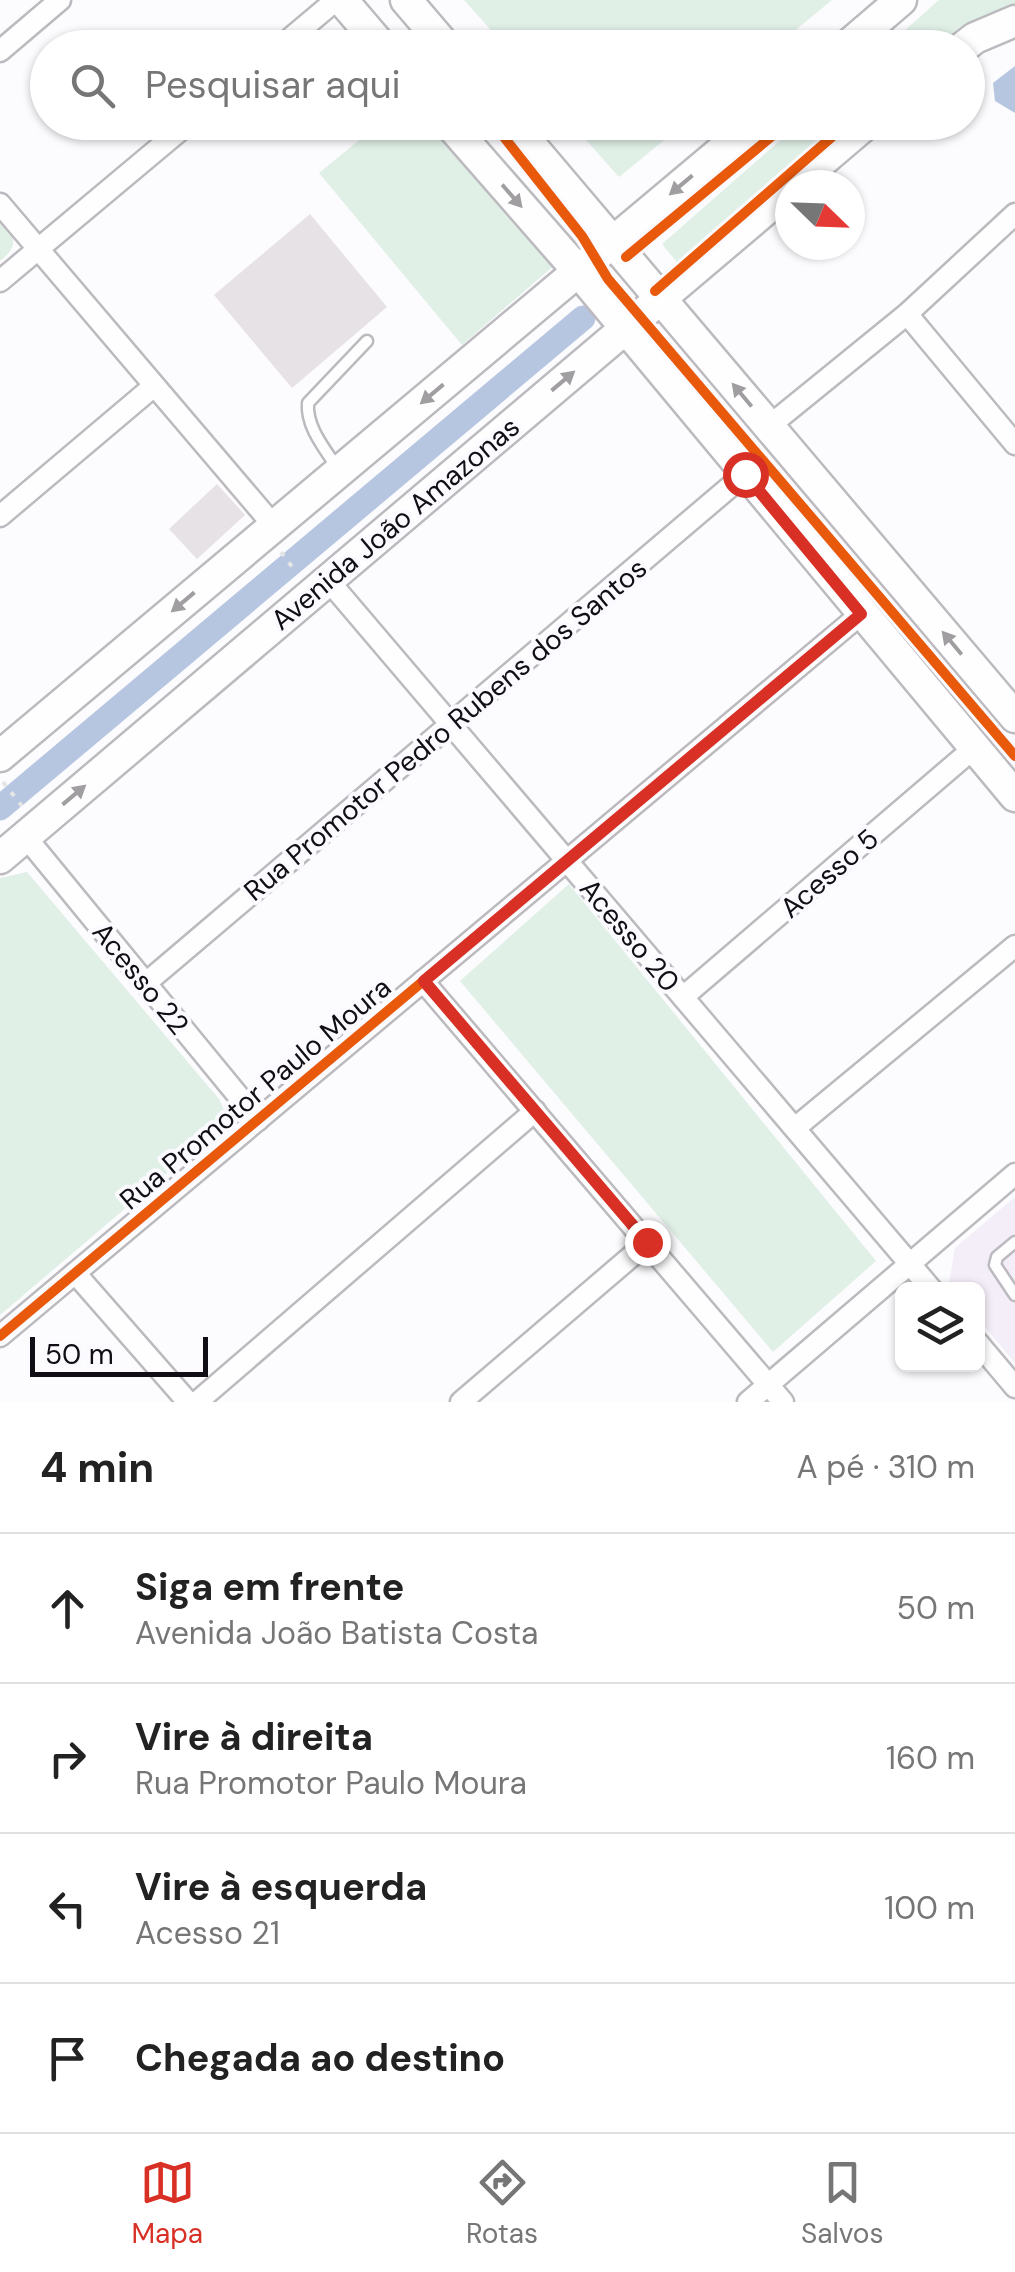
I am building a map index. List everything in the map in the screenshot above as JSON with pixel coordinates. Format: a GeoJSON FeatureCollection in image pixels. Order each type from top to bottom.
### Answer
{"type":"FeatureCollection","features":[{"type":"Feature","properties":{"kind":"street"},"geometry":{"type":"LineString","coordinates":[[0,51],[60,0]]}},
{"type":"Feature","properties":{"kind":"street"},"geometry":{"type":"LineString","coordinates":[[302,30],[339,0],[366,30]]}},
{"type":"Feature","properties":{"kind":"street"},"geometry":{"type":"LineString","coordinates":[[406,0],[432,30]]}},
{"type":"Feature","properties":{"kind":"street"},"geometry":{"type":"LineString","coordinates":[[865,30],[901,0]]}},
{"type":"Feature","properties":{"kind":"street"},"geometry":{"type":"LineString","coordinates":[[985,34],[1015,21]]}},
{"type":"Feature","properties":{"kind":"street"},"geometry":{"type":"LineString","coordinates":[[0,282],[169,140]]}},
{"type":"Feature","properties":{"kind":"street"},"geometry":{"type":"LineString","coordinates":[[464,140],[579,272],[1015,796]]}},
{"type":"Feature","properties":{"kind":"street"},"geometry":{"type":"LineString","coordinates":[[526,140],[1015,718]]}},
{"type":"Feature","properties":{"kind":"street"},"geometry":{"type":"LineString","coordinates":[[0,756],[276,537],[339,472],[735,140]]}},
{"type":"Feature","properties":{"kind":"street","name":"Avenida João Amazonas"},"geometry":{"type":"LineString","coordinates":[[812,170],[847,140]]}},
{"type":"Feature","properties":{"kind":"street","name":"Avenida João Amazonas"},"geometry":{"type":"LineString","coordinates":[[0,858],[27,825],[775,201]]}},
{"type":"Feature","properties":{"kind":"street"},"geometry":{"type":"LineString","coordinates":[[0,204],[276,537]]}},
{"type":"Feature","properties":{"kind":"street"},"geometry":{"type":"LineString","coordinates":[[768,427],[908,314],[1015,214]]}},
{"type":"Feature","properties":{"kind":"street"},"geometry":{"type":"LineString","coordinates":[[908,314],[1015,444]]}},
{"type":"Feature","properties":{"kind":"street"},"geometry":{"type":"LineString","coordinates":[[0,516],[154,386]]}},
{"type":"Feature","properties":{"kind":"street","name":"Rua Promotor Pedro Rubens dos Santos"},"geometry":{"type":"LineString","coordinates":[[146,983],[745,474]]}},
{"type":"Feature","properties":{"kind":"street","name":"Acesso 20"},"geometry":{"type":"LineString","coordinates":[[316,581],[451,724],[925,1282]]}},
{"type":"Feature","properties":{"kind":"street","name":"Rua Promotor Paulo Moura"},"geometry":{"type":"LineString","coordinates":[[0,1336],[861,614]]}},
{"type":"Feature","properties":{"kind":"street","name":"Acesso 5"},"geometry":{"type":"LineString","coordinates":[[684,998],[974,748]]}},
{"type":"Feature","properties":{"kind":"street","name":"Acesso 22"},"geometry":{"type":"LineString","coordinates":[[27,825],[146,983],[258,1120]]}},
{"type":"Feature","properties":{"kind":"street"},"geometry":{"type":"LineString","coordinates":[[795,1128],[1015,946]]}},
{"type":"Feature","properties":{"kind":"street"},"geometry":{"type":"LineString","coordinates":[[424,981],[783,1402]]}},
{"type":"Feature","properties":{"kind":"street"},"geometry":{"type":"LineString","coordinates":[[198,1402],[535,1111]]}},
{"type":"Feature","properties":{"kind":"street"},"geometry":{"type":"LineString","coordinates":[[748,1402],[1015,1174]]}},
{"type":"Feature","properties":{"kind":"street"},"geometry":{"type":"LineString","coordinates":[[461,1402],[647,1242]]}},
{"type":"Feature","properties":{"kind":"street"},"geometry":{"type":"LineString","coordinates":[[75,1273],[188,1402]]}},
{"type":"Feature","properties":{"kind":"street"},"geometry":{"type":"LineString","coordinates":[[985,1351],[1015,1387]]}},
{"type":"Feature","properties":{"kind":"lane"},"geometry":{"type":"LineString","coordinates":[[339,472],[313,430],[308,403],[367,342]]}},
{"type":"Feature","properties":{"kind":"lane"},"geometry":{"type":"LineString","coordinates":[[1015,1242],[995,1265],[1015,1295]]}},
{"type":"Feature","properties":{"kind":"path"},"geometry":{"type":"LineString","coordinates":[[276,537],[316,581]]}},
{"type":"Feature","properties":{"kind":"path"},"geometry":{"type":"LineString","coordinates":[[1,780],[27,825]]}},
{"type":"Feature","properties":{"kind":"shaded area"},"geometry":{"type":"Polygon","coordinates":[[[464,0],[832,0],[796,30],[491,30],[464,0]]]}},
{"type":"Feature","properties":{"kind":"shaded area"},"geometry":{"type":"Polygon","coordinates":[[[939,0],[1015,0],[1015,10],[982,30],[905,30],[939,0]]]}},
{"type":"Feature","properties":{"kind":"shaded area"},"geometry":{"type":"Polygon","coordinates":[[[359,140],[447,140],[557,263],[462,345],[319,173],[359,140]]]}},
{"type":"Feature","properties":{"kind":"shaded area"},"geometry":{"type":"Polygon","coordinates":[[[586,140],[664,140],[619,177],[586,140]]]}},
{"type":"Feature","properties":{"kind":"shaded area"},"geometry":{"type":"Polygon","coordinates":[[[781,140],[844,140],[808,170],[775,170],[775,197],[685,272],[662,244],[781,140]]]}},
{"type":"Feature","properties":{"kind":"shaded area"},"geometry":{"type":"Polygon","coordinates":[[[0,219],[13,245],[0,261],[0,219]]]}},
{"type":"Feature","properties":{"kind":"shaded area"},"geometry":{"type":"Polygon","coordinates":[[[27,872],[219,1099],[225,1112],[222,1126],[0,1315],[0,878],[27,872]]]}},
{"type":"Feature","properties":{"kind":"shaded area"},"geometry":{"type":"Polygon","coordinates":[[[569,884],[876,1261],[773,1352],[460,981],[569,884]]]}},
{"type":"Feature","properties":{"kind":"shaded area"},"geometry":{"type":"Polygon","coordinates":[[[1015,1197],[1015,1363],[985,1327],[985,1282],[949,1282],[955,1248],[1015,1197]]]}},
{"type":"Feature","properties":{"kind":"water"},"geometry":{"type":"Polygon","coordinates":[[[1015,66],[1015,113],[995,101],[993,83],[1015,66]]]}},
{"type":"Feature","properties":{"kind":"building"},"geometry":{"type":"Polygon","coordinates":[[[310,214],[387,307],[292,388],[214,295],[310,214]]]}},
{"type":"Feature","properties":{"kind":"building"},"geometry":{"type":"Polygon","coordinates":[[[217,484],[245,515],[197,559],[169,529],[217,484]]]}},
{"type":"Feature","properties":{"kind":"waterway"},"geometry":{"type":"LineString","coordinates":[[0,808],[583,318]]}},
{"type":"Feature","properties":{"kind":"cycle path"},"geometry":{"type":"LineString","coordinates":[[506,140],[582,236],[608,279],[1015,756]]}},
{"type":"Feature","properties":{"kind":"cycle path"},"geometry":{"type":"LineString","coordinates":[[626,257],[767,140]]}},
{"type":"Feature","properties":{"kind":"cycle path"},"geometry":{"type":"LineString","coordinates":[[655,291],[828,140]]}},
{"type":"Feature","properties":{"kind":"cycle path"},"geometry":{"type":"LineString","coordinates":[[0,1336],[861,614]]}},
{"type":"Feature","properties":{"kind":"route"},"geometry":{"type":"LineString","coordinates":[[647,1242],[424,981],[861,614],[745,474]]}}]}
